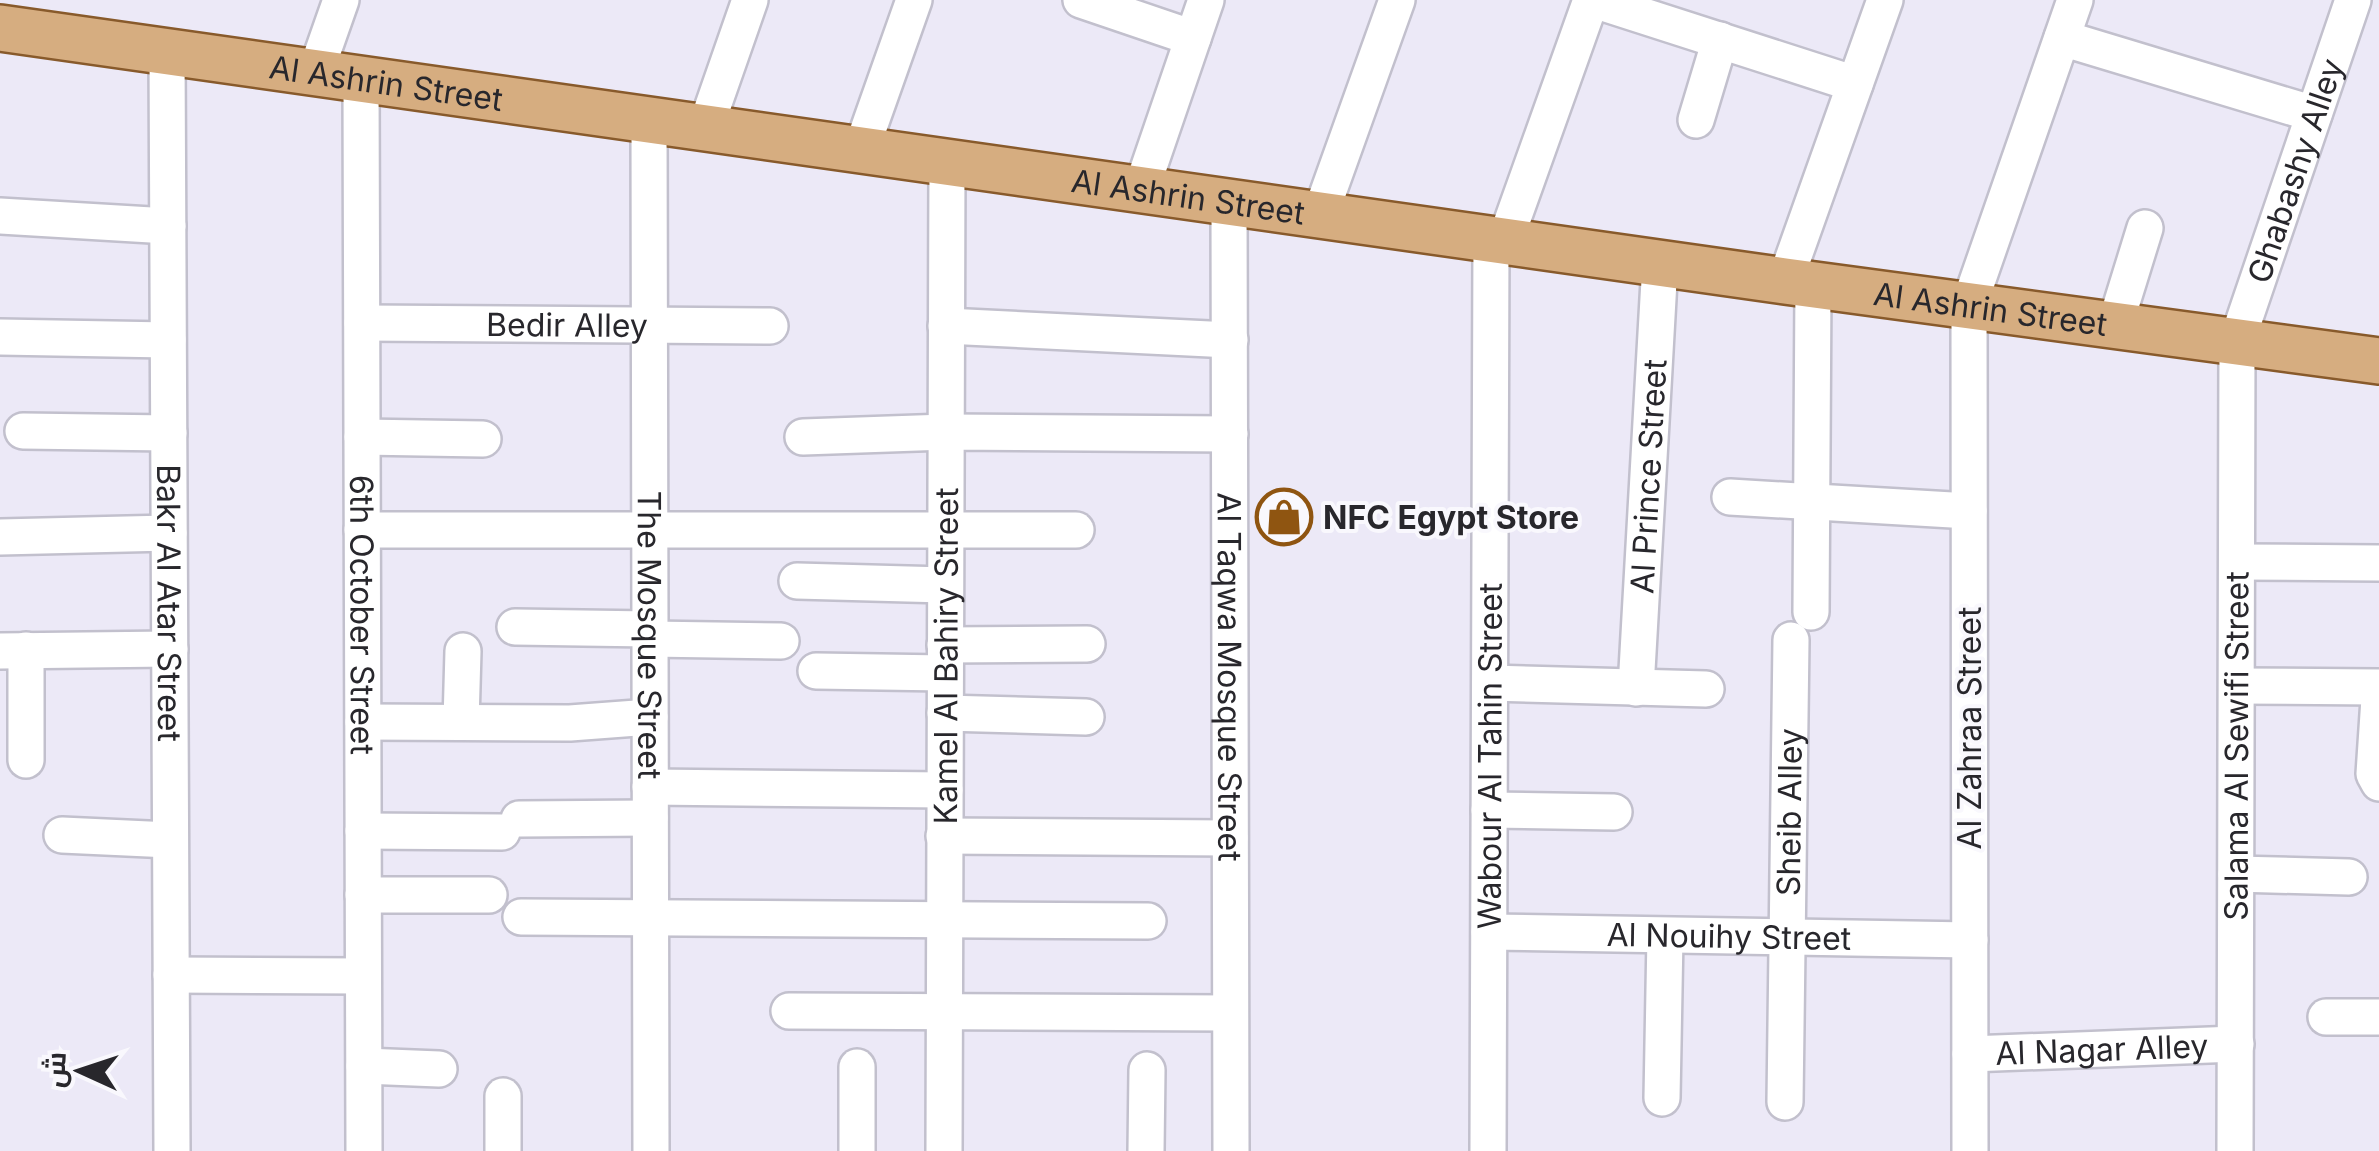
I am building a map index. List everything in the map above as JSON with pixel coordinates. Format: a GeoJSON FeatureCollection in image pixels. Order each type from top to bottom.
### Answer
{"type":"FeatureCollection","features":[{"type":"Feature","properties":{"kind":"main road","name":"Al Ashrin Street"},"geometry":{"type":"LineString","coordinates":[[0,28],[1799,283],[2379,361]]}},
{"type":"Feature","properties":{"kind":"street"},"geometry":{"type":"LineString","coordinates":[[315,74],[340,0]]}},
{"type":"Feature","properties":{"kind":"street"},"geometry":{"type":"LineString","coordinates":[[705,128],[750,0]]}},
{"type":"Feature","properties":{"kind":"street"},"geometry":{"type":"LineString","coordinates":[[861,150],[914,0]]}},
{"type":"Feature","properties":{"kind":"street"},"geometry":{"type":"LineString","coordinates":[[1081,0],[1193,38]]}},
{"type":"Feature","properties":{"kind":"street"},"geometry":{"type":"LineString","coordinates":[[1142,190],[1206,0]]}},
{"type":"Feature","properties":{"kind":"street"},"geometry":{"type":"LineString","coordinates":[[1320,215],[1397,0]]}},
{"type":"Feature","properties":{"kind":"street"},"geometry":{"type":"LineString","coordinates":[[1593,0],[1855,84]]}},
{"type":"Feature","properties":{"kind":"street","name":"Wabour Al Tahin Street"},"geometry":{"type":"LineString","coordinates":[[1488,1151],[1490,683],[1498,240],[1593,0]]}},
{"type":"Feature","properties":{"kind":"street","name":"Sheib Alley"},"geometry":{"type":"LineString","coordinates":[[1786,1102],[1788,937],[1801,626],[1812,502],[1799,283],[1855,84],[1885,0]]}},
{"type":"Feature","properties":{"kind":"street","name":"Al Zahraa Street"},"geometry":{"type":"LineString","coordinates":[[1970,1151],[1970,306],[2075,0]]}},
{"type":"Feature","properties":{"kind":"street","name":"Ghabashy Alley"},"geometry":{"type":"LineString","coordinates":[[2237,341],[2353,0]]}},
{"type":"Feature","properties":{"kind":"street"},"geometry":{"type":"LineString","coordinates":[[2062,38],[2314,114]]}},
{"type":"Feature","properties":{"kind":"street"},"geometry":{"type":"LineString","coordinates":[[1696,120],[1720,40]]}},
{"type":"Feature","properties":{"kind":"street","name":"Bakr Al Atar Street"},"geometry":{"type":"LineString","coordinates":[[167,53],[172,1151]]}},
{"type":"Feature","properties":{"kind":"street","name":"6th October Street"},"geometry":{"type":"LineString","coordinates":[[361,80],[364,1151]]}},
{"type":"Feature","properties":{"kind":"street","name":"The Mosque Street"},"geometry":{"type":"LineString","coordinates":[[649,120],[651,1151]]}},
{"type":"Feature","properties":{"kind":"street","name":"Kamel Al Bahiry Street"},"geometry":{"type":"LineString","coordinates":[[944,1151],[946,162]]}},
{"type":"Feature","properties":{"kind":"street","name":"Al Taqwa Mosque Street"},"geometry":{"type":"LineString","coordinates":[[1230,202],[1230,1151]]}},
{"type":"Feature","properties":{"kind":"street"},"geometry":{"type":"LineString","coordinates":[[0,216],[168,226]]}},
{"type":"Feature","properties":{"kind":"street"},"geometry":{"type":"LineString","coordinates":[[2116,325],[2145,228]]}},
{"type":"Feature","properties":{"kind":"street","name":"Al Prince Street"},"geometry":{"type":"LineString","coordinates":[[1636,688],[1660,262]]}},
{"type":"Feature","properties":{"kind":"street","name":"Bedir Alley"},"geometry":{"type":"LineString","coordinates":[[362,323],[770,326]]}},
{"type":"Feature","properties":{"kind":"street"},"geometry":{"type":"LineString","coordinates":[[946,326],[1230,340]]}},
{"type":"Feature","properties":{"kind":"street"},"geometry":{"type":"LineString","coordinates":[[0,337],[168,340]]}},
{"type":"Feature","properties":{"kind":"street","name":"Salama Al Sewifi Street"},"geometry":{"type":"LineString","coordinates":[[2236,1151],[2237,341]]}},
{"type":"Feature","properties":{"kind":"street"},"geometry":{"type":"LineString","coordinates":[[23,431],[169,433]]}},
{"type":"Feature","properties":{"kind":"street"},"geometry":{"type":"LineString","coordinates":[[803,437],[946,432],[1230,434]]}},
{"type":"Feature","properties":{"kind":"street"},"geometry":{"type":"LineString","coordinates":[[362,437],[483,439]]}},
{"type":"Feature","properties":{"kind":"street"},"geometry":{"type":"LineString","coordinates":[[1730,497],[1969,510]]}},
{"type":"Feature","properties":{"kind":"street"},"geometry":{"type":"LineString","coordinates":[[362,530],[1076,530]]}},
{"type":"Feature","properties":{"kind":"street"},"geometry":{"type":"LineString","coordinates":[[0,538],[169,533]]}},
{"type":"Feature","properties":{"kind":"street"},"geometry":{"type":"LineString","coordinates":[[2236,562],[2379,563]]}},
{"type":"Feature","properties":{"kind":"street"},"geometry":{"type":"LineString","coordinates":[[797,581],[945,585]]}},
{"type":"Feature","properties":{"kind":"street"},"geometry":{"type":"LineString","coordinates":[[515,626],[781,641]]}},
{"type":"Feature","properties":{"kind":"street"},"geometry":{"type":"LineString","coordinates":[[816,671],[1087,644]]}},
{"type":"Feature","properties":{"kind":"street"},"geometry":{"type":"LineString","coordinates":[[26,760],[13,651],[170,649]]}},
{"type":"Feature","properties":{"kind":"street"},"geometry":{"type":"LineString","coordinates":[[461,722],[462,651]]}},
{"type":"Feature","properties":{"kind":"street"},"geometry":{"type":"LineString","coordinates":[[1490,683],[1706,690]]}},
{"type":"Feature","properties":{"kind":"street"},"geometry":{"type":"LineString","coordinates":[[2236,686],[2379,687]]}},
{"type":"Feature","properties":{"kind":"street"},"geometry":{"type":"LineString","coordinates":[[2379,699],[2374,774],[2379,783]]}},
{"type":"Feature","properties":{"kind":"street"},"geometry":{"type":"LineString","coordinates":[[945,713],[1086,717]]}},
{"type":"Feature","properties":{"kind":"street"},"geometry":{"type":"LineString","coordinates":[[363,722],[570,723],[650,717]]}},
{"type":"Feature","properties":{"kind":"street"},"geometry":{"type":"LineString","coordinates":[[363,831],[511,826],[650,802],[945,790]]}},
{"type":"Feature","properties":{"kind":"street"},"geometry":{"type":"LineString","coordinates":[[1490,810],[1614,812]]}},
{"type":"Feature","properties":{"kind":"street"},"geometry":{"type":"LineString","coordinates":[[62,835],[170,840]]}},
{"type":"Feature","properties":{"kind":"street"},"geometry":{"type":"LineString","coordinates":[[944,836],[1230,838]]}},
{"type":"Feature","properties":{"kind":"street"},"geometry":{"type":"LineString","coordinates":[[2236,874],[2349,877]]}},
{"type":"Feature","properties":{"kind":"street"},"geometry":{"type":"LineString","coordinates":[[364,895],[489,895]]}},
{"type":"Feature","properties":{"kind":"street"},"geometry":{"type":"LineString","coordinates":[[520,916],[1148,920]]}},
{"type":"Feature","properties":{"kind":"street","name":"Al Nouihy Street"},"geometry":{"type":"LineString","coordinates":[[1489,932],[1970,940]]}},
{"type":"Feature","properties":{"kind":"street"},"geometry":{"type":"LineString","coordinates":[[1662,1098],[1665,936]]}},
{"type":"Feature","properties":{"kind":"street"},"geometry":{"type":"LineString","coordinates":[[171,975],[364,976]]}},
{"type":"Feature","properties":{"kind":"street"},"geometry":{"type":"LineString","coordinates":[[789,1011],[1230,1012]]}},
{"type":"Feature","properties":{"kind":"street"},"geometry":{"type":"LineString","coordinates":[[2326,1017],[2379,1016]]}},
{"type":"Feature","properties":{"kind":"street","name":"Al Nagar Alley"},"geometry":{"type":"LineString","coordinates":[[1970,1054],[2236,1044]]}},
{"type":"Feature","properties":{"kind":"street"},"geometry":{"type":"LineString","coordinates":[[364,1066],[439,1068]]}},
{"type":"Feature","properties":{"kind":"street"},"geometry":{"type":"LineString","coordinates":[[857,1067],[857,1151]]}},
{"type":"Feature","properties":{"kind":"street"},"geometry":{"type":"LineString","coordinates":[[1146,1151],[1148,1070]]}},
{"type":"Feature","properties":{"kind":"street"},"geometry":{"type":"LineString","coordinates":[[503,1096],[504,1151]]}},
{"type":"Feature","properties":{"kind":"place","name":"NFC Egypt Store"},"geometry":{"type":"Point","coordinates":[1284,517]}}]}
